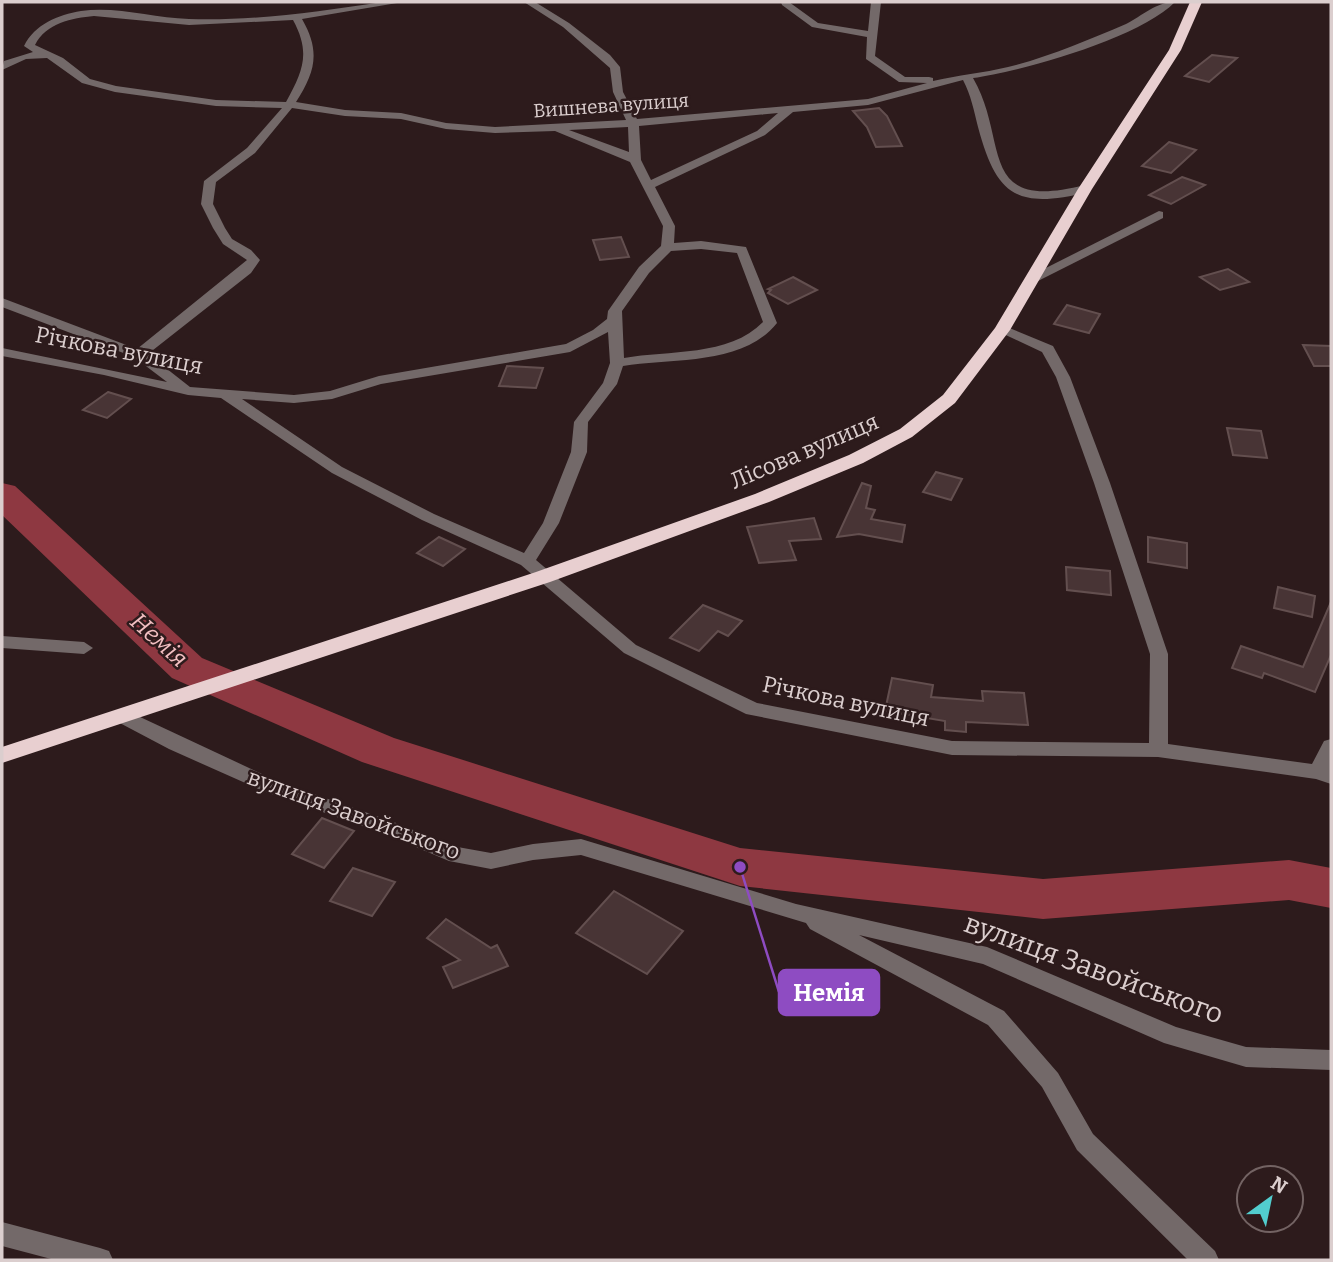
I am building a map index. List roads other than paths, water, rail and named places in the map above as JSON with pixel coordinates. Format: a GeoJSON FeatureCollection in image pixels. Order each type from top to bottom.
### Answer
{"type":"FeatureCollection","features":[{"type":"Feature","properties":{"kind":"highway","name":"Лісова вулиця"},"geometry":{"type":"LineString","coordinates":[[2,755],[543,577],[762,498],[856,459],[906,433],[949,399],[1002,330],[1085,189],[1175,50],[1196,2]]}},
{"type":"Feature","properties":{"kind":"street"},"geometry":{"type":"LineString","coordinates":[[47,55],[29,46],[33,36],[55,22],[98,12],[188,22],[226,22],[295,16],[308,8],[398,2]]}},
{"type":"Feature","properties":{"kind":"street"},"geometry":{"type":"LineString","coordinates":[[527,561],[551,523],[579,452],[581,422],[610,384],[617,363],[615,311],[644,270],[667,247],[669,226],[635,160],[633,123],[618,92],[615,68],[606,57],[566,25],[529,2]]}},
{"type":"Feature","properties":{"kind":"street"},"geometry":{"type":"LineString","coordinates":[[876,2],[870,57],[903,80],[950,81]]}},
{"type":"Feature","properties":{"kind":"street","name":"Вишнева вулиця"},"geometry":{"type":"LineString","coordinates":[[47,55],[59,60],[86,81],[114,89],[216,103],[291,105],[345,113],[401,116],[446,126],[495,130],[549,128],[868,102],[966,76],[1009,70],[1076,49],[1140,21],[1170,2]]}},
{"type":"Feature","properties":{"kind":"street"},"geometry":{"type":"LineString","coordinates":[[785,3],[815,25],[872,35]]}},
{"type":"Feature","properties":{"kind":"street"},"geometry":{"type":"LineString","coordinates":[[139,354],[246,270],[254,260],[227,241],[219,228],[207,204],[210,181],[233,167],[272,130],[291,105],[309,64],[306,33],[295,16]]}},
{"type":"Feature","properties":{"kind":"street"},"geometry":{"type":"LineString","coordinates":[[2,67],[17,57],[47,55]]}},
{"type":"Feature","properties":{"kind":"street"},"geometry":{"type":"LineString","coordinates":[[966,76],[974,89],[1000,175],[1012,187],[1035,196],[1061,196],[1085,189]]}},
{"type":"Feature","properties":{"kind":"street"},"geometry":{"type":"LineString","coordinates":[[650,185],[761,133],[790,109]]}},
{"type":"Feature","properties":{"kind":"street"},"geometry":{"type":"LineString","coordinates":[[549,128],[614,149],[635,160]]}},
{"type":"Feature","properties":{"kind":"street"},"geometry":{"type":"LineString","coordinates":[[1033,278],[1159,215]]}},
{"type":"Feature","properties":{"kind":"street"},"geometry":{"type":"LineString","coordinates":[[617,363],[644,357],[726,349],[764,334],[771,323],[742,250],[701,246],[667,247]]}},
{"type":"Feature","properties":{"kind":"street"},"geometry":{"type":"LineString","coordinates":[[2,302],[139,354],[188,391]]}},
{"type":"Feature","properties":{"kind":"street","name":"Річкова вулиця"},"geometry":{"type":"LineString","coordinates":[[2,352],[104,371],[188,391],[294,399],[332,395],[379,380],[570,348],[598,333],[614,320]]}},
{"type":"Feature","properties":{"kind":"street"},"geometry":{"type":"LineString","coordinates":[[1002,330],[1048,349],[1063,377],[1102,483],[1159,654],[1158,750]]}},
{"type":"Feature","properties":{"kind":"street","name":"Річкова вулиця"},"geometry":{"type":"LineString","coordinates":[[227,396],[337,470],[428,517],[527,561],[630,649],[753,709],[952,748],[1158,750],[1325,775]]}},
{"type":"Feature","properties":{"kind":"street"},"geometry":{"type":"LineString","coordinates":[[2,642],[84,648]]}},
{"type":"Feature","properties":{"kind":"street","name":"вулиця Завойського"},"geometry":{"type":"LineString","coordinates":[[123,716],[176,744],[270,786],[391,829],[449,853],[491,861],[533,852],[581,847],[796,912],[987,956],[1172,1036],[1245,1056],[1331,1060]]}},
{"type":"Feature","properties":{"kind":"street"},"geometry":{"type":"LineString","coordinates":[[1325,775],[1331,746]]}},
{"type":"Feature","properties":{"kind":"street","name":"вулиця Завойського"},"geometry":{"type":"LineString","coordinates":[[796,912],[996,1018],[1050,1080],[1086,1142],[1206,1260]]}},
{"type":"Feature","properties":{"kind":"street"},"geometry":{"type":"LineString","coordinates":[[2,1234],[100,1260]]}},
{"type":"Feature","properties":{"kind":"waterway","name":"Немія"},"geometry":{"type":"LineString","coordinates":[[2,494],[187,668],[378,750],[740,867],[1043,899],[1289,880],[1331,888]]}},
{"type":"Feature","properties":{"kind":"place","name":"Немія"},"geometry":{"type":"Point","coordinates":[740,867]}}]}
